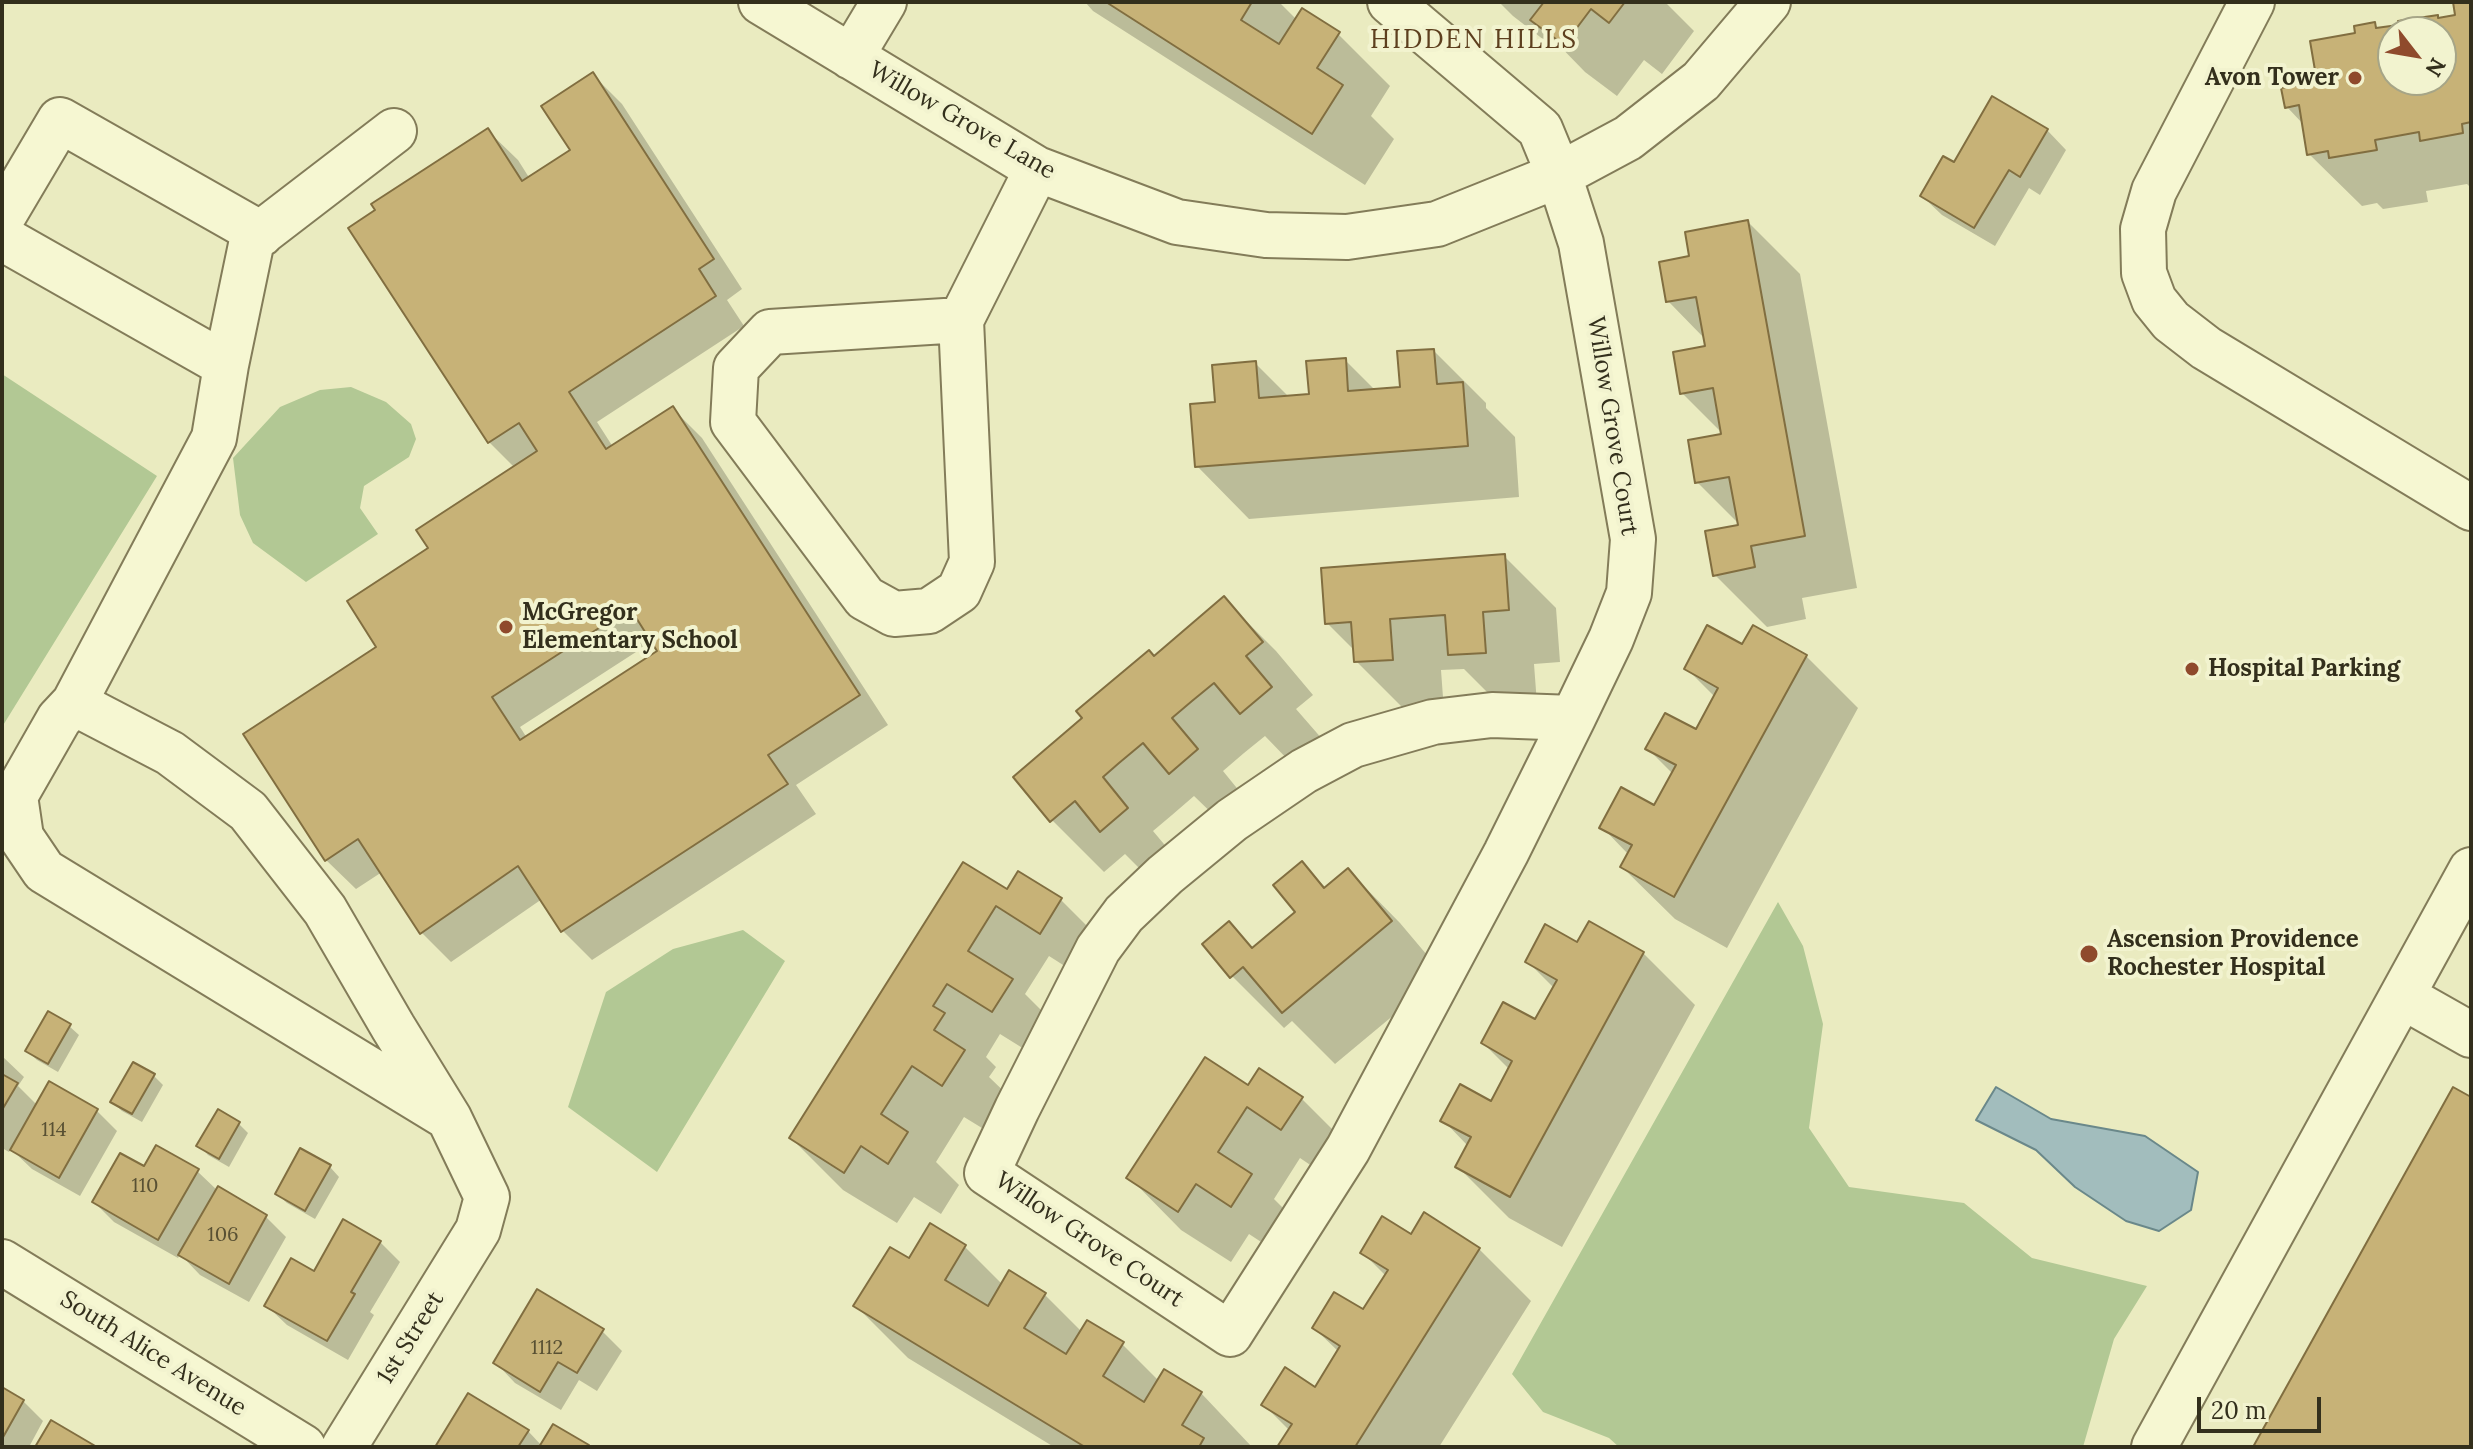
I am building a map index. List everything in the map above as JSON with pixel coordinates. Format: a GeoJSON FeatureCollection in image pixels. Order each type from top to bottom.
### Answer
{"type":"FeatureCollection","features":[{"type":"Feature","properties":{"kind":"street","name":"Willow Grove Lane"},"geometry":{"type":"LineString","coordinates":[[761,2],[1037,169],[1177,222],[1266,235],[1347,237],[1437,224],[1559,175],[1628,138],[1701,81],[1768,2]]}},
{"type":"Feature","properties":{"kind":"street"},"geometry":{"type":"LineString","coordinates":[[851,57],[884,2]]}},
{"type":"Feature","properties":{"kind":"street","name":"Willow Grove Court"},"geometry":{"type":"LineString","coordinates":[[1390,2],[1540,129],[1559,175],[1581,243],[1633,539],[1629,593],[1611,639],[1573,718],[1506,853],[1354,1137],[1230,1334],[987,1173],[1098,949],[1124,914],[1165,875],[1232,820],[1304,771],[1353,745],[1433,722],[1492,715],[1573,718]]}},
{"type":"Feature","properties":{"kind":"street"},"geometry":{"type":"LineString","coordinates":[[2252,2],[2154,191],[2143,229],[2144,273],[2154,300],[2171,321],[2206,348],[2471,508]]}},
{"type":"Feature","properties":{"kind":"street"},"geometry":{"type":"LineString","coordinates":[[2,218],[60,120],[261,234]]}},
{"type":"Feature","properties":{"kind":"street"},"geometry":{"type":"LineString","coordinates":[[394,131],[252,240],[214,438],[74,703],[59,719],[15,796],[21,837],[44,871],[449,1118]]}},
{"type":"Feature","properties":{"kind":"street"},"geometry":{"type":"LineString","coordinates":[[961,320],[770,332],[736,368],[733,422],[865,598],[894,614],[929,611],[959,591],[972,562],[961,320],[1037,169]]}},
{"type":"Feature","properties":{"kind":"street"},"geometry":{"type":"LineString","coordinates":[[2,238],[226,365]]}},
{"type":"Feature","properties":{"kind":"street"},"geometry":{"type":"LineString","coordinates":[[74,703],[170,753],[248,811],[325,910],[449,1118]]}},
{"type":"Feature","properties":{"kind":"street"},"geometry":{"type":"LineString","coordinates":[[2154,1447],[2471,870]]}},
{"type":"Feature","properties":{"kind":"street"},"geometry":{"type":"LineString","coordinates":[[2402,996],[2471,1035]]}},
{"type":"Feature","properties":{"kind":"street","name":"1st Street"},"geometry":{"type":"LineString","coordinates":[[344,1447],[478,1230],[487,1197],[449,1118]]}},
{"type":"Feature","properties":{"kind":"street","name":"South Alice Avenue"},"geometry":{"type":"LineString","coordinates":[[2,1262],[303,1447]]}},
{"type":"Feature","properties":{"kind":"green space"},"geometry":{"type":"Polygon","coordinates":[[[2,374],[157,476],[2,727],[2,374]]]}},
{"type":"Feature","properties":{"kind":"green space"},"geometry":{"type":"Polygon","coordinates":[[[351,387],[386,402],[411,424],[416,439],[409,457],[364,486],[360,508],[378,534],[306,582],[253,543],[240,515],[233,458],[280,407],[320,390],[351,387]]]}},
{"type":"Feature","properties":{"kind":"green space"},"geometry":{"type":"Polygon","coordinates":[[[1778,902],[1803,946],[1823,1024],[1809,1128],[1849,1187],[1964,1203],[2032,1258],[2147,1286],[2114,1339],[2083,1447],[1619,1447],[1609,1438],[1543,1412],[1512,1374],[1778,902]]]}},
{"type":"Feature","properties":{"kind":"green space"},"geometry":{"type":"Polygon","coordinates":[[[743,930],[785,961],[657,1172],[568,1107],[606,992],[673,949],[743,930]]]}},
{"type":"Feature","properties":{"kind":"water"},"geometry":{"type":"Polygon","coordinates":[[[1996,1087],[2051,1119],[2145,1136],[2198,1172],[2191,1210],[2159,1231],[2126,1221],[2075,1187],[2036,1150],[1976,1120],[1996,1087]]]}},
{"type":"Feature","properties":{"kind":"building"},"geometry":{"type":"Polygon","coordinates":[[[1106,2],[1252,2],[1241,20],[1279,44],[1302,8],[1340,32],[1317,68],[1343,85],[1312,134],[1106,2]]]}},
{"type":"Feature","properties":{"kind":"building"},"geometry":{"type":"Polygon","coordinates":[[[1544,2],[1625,2],[1609,23],[1591,9],[1564,45],[1530,20],[1544,2]]]}},
{"type":"Feature","properties":{"kind":"building","name":"Avon Tower"},"geometry":{"type":"Polygon","coordinates":[[[2453,2],[2471,2],[2471,122],[2462,124],[2463,133],[2420,141],[2419,132],[2375,140],[2377,150],[2329,158],[2328,151],[2307,155],[2299,105],[2285,108],[2281,88],[2317,82],[2310,41],[2355,33],[2354,26],[2375,22],[2377,96],[2457,96],[2457,16],[2449,16],[2455,15],[2453,2]]]}},
{"type":"Feature","properties":{"kind":"building"},"geometry":{"type":"Polygon","coordinates":[[[593,72],[714,259],[699,269],[716,296],[569,392],[606,449],[673,406],[860,695],[768,755],[788,784],[561,932],[518,866],[420,934],[358,839],[325,861],[243,734],[376,647],[347,601],[428,548],[416,530],[537,451],[519,423],[488,443],[348,228],[375,210],[371,204],[488,128],[522,181],[570,150],[541,106],[593,72]],[[630,608],[492,697],[520,740],[657,651],[630,608]]]}},
{"type":"Feature","properties":{"kind":"building"},"geometry":{"type":"Polygon","coordinates":[[[1992,96],[2048,129],[2020,177],[2009,170],[1974,228],[1920,196],[1943,156],[1954,162],[1992,96]]]}},
{"type":"Feature","properties":{"kind":"building"},"geometry":{"type":"Polygon","coordinates":[[[1748,220],[1805,536],[1751,546],[1755,567],[1713,576],[1705,531],[1738,525],[1729,477],[1695,483],[1688,440],[1721,434],[1713,388],[1680,394],[1673,352],[1705,346],[1696,297],[1666,302],[1659,262],[1689,256],[1685,232],[1748,220]]]}},
{"type":"Feature","properties":{"kind":"building"},"geometry":{"type":"Polygon","coordinates":[[[1434,349],[1437,384],[1463,382],[1468,446],[1195,467],[1190,404],[1215,402],[1212,365],[1256,361],[1259,398],[1309,394],[1306,361],[1346,358],[1348,391],[1400,387],[1397,351],[1434,349]]]}},
{"type":"Feature","properties":{"kind":"building"},"geometry":{"type":"Polygon","coordinates":[[[1505,554],[1509,610],[1483,612],[1486,653],[1448,655],[1445,615],[1390,619],[1393,660],[1354,662],[1351,622],[1325,624],[1321,568],[1505,554]]]}},
{"type":"Feature","properties":{"kind":"building"},"geometry":{"type":"Polygon","coordinates":[[[1224,596],[1263,642],[1246,656],[1272,687],[1240,714],[1214,683],[1192,701],[1172,718],[1198,749],[1169,774],[1143,743],[1119,763],[1103,777],[1128,808],[1100,832],[1075,801],[1050,822],[1013,777],[1082,718],[1076,711],[1149,650],[1154,656],[1224,596]]]}},
{"type":"Feature","properties":{"kind":"building"},"geometry":{"type":"Polygon","coordinates":[[[1707,625],[1742,644],[1753,625],[1807,655],[1674,897],[1620,867],[1632,845],[1599,828],[1621,787],[1654,805],[1676,765],[1645,749],[1665,713],[1696,729],[1718,688],[1684,669],[1707,625]]]}},
{"type":"Feature","properties":{"kind":"building"},"geometry":{"type":"Polygon","coordinates":[[[1302,861],[1324,888],[1348,868],[1392,921],[1282,1013],[1243,967],[1230,978],[1202,944],[1229,921],[1252,948],[1295,912],[1273,885],[1302,861]]]}},
{"type":"Feature","properties":{"kind":"building"},"geometry":{"type":"Polygon","coordinates":[[[963,862],[1007,889],[1018,871],[1062,898],[1040,934],[996,906],[968,951],[1013,979],[992,1012],[947,984],[933,1006],[945,1013],[934,1030],[965,1050],[942,1086],[912,1066],[881,1114],[908,1132],[888,1164],[861,1146],[844,1173],[789,1138],[963,862]]]}},
{"type":"Feature","properties":{"kind":"building"},"geometry":{"type":"Polygon","coordinates":[[[1589,921],[1644,952],[1510,1197],[1455,1167],[1471,1137],[1440,1121],[1460,1084],[1491,1101],[1512,1061],[1481,1043],[1503,1002],[1535,1019],[1557,980],[1525,962],[1545,924],[1577,942],[1589,921]]]}},
{"type":"Feature","properties":{"kind":"building"},"geometry":{"type":"Polygon","coordinates":[[[48,1011],[71,1024],[48,1064],[25,1051],[48,1011]]]}},
{"type":"Feature","properties":{"kind":"building"},"geometry":{"type":"Polygon","coordinates":[[[1205,1057],[1248,1085],[1259,1068],[1303,1097],[1281,1130],[1247,1107],[1218,1152],[1252,1174],[1231,1207],[1196,1184],[1178,1212],[1126,1178],[1205,1057]]]}},
{"type":"Feature","properties":{"kind":"building"},"geometry":{"type":"Polygon","coordinates":[[[133,1062],[155,1074],[132,1114],[110,1102],[133,1062]]]}},
{"type":"Feature","properties":{"kind":"building"},"geometry":{"type":"Polygon","coordinates":[[[2,1074],[18,1083],[2,1110],[2,1074]]]}},
{"type":"Feature","properties":{"kind":"building"},"geometry":{"type":"Polygon","coordinates":[[[49,1081],[98,1109],[59,1178],[10,1150],[49,1081]]]}},
{"type":"Feature","properties":{"kind":"building"},"geometry":{"type":"Polygon","coordinates":[[[2453,1087],[2471,1097],[2471,1447],[2253,1447],[2453,1087]]]}},
{"type":"Feature","properties":{"kind":"building"},"geometry":{"type":"Polygon","coordinates":[[[218,1109],[240,1122],[219,1159],[196,1146],[218,1109]]]}},
{"type":"Feature","properties":{"kind":"building"},"geometry":{"type":"Polygon","coordinates":[[[156,1145],[199,1169],[158,1240],[92,1202],[120,1153],[144,1166],[156,1145]]]}},
{"type":"Feature","properties":{"kind":"building"},"geometry":{"type":"Polygon","coordinates":[[[300,1148],[331,1165],[305,1211],[275,1194],[300,1148]]]}},
{"type":"Feature","properties":{"kind":"building"},"geometry":{"type":"Polygon","coordinates":[[[218,1186],[267,1215],[229,1284],[178,1255],[218,1186]]]}},
{"type":"Feature","properties":{"kind":"building"},"geometry":{"type":"Polygon","coordinates":[[[1424,1212],[1480,1248],[1355,1447],[1277,1447],[1292,1424],[1261,1405],[1285,1367],[1315,1387],[1340,1346],[1312,1328],[1334,1292],[1363,1309],[1388,1270],[1360,1253],[1382,1216],[1411,1234],[1424,1212]]]}},
{"type":"Feature","properties":{"kind":"building"},"geometry":{"type":"Polygon","coordinates":[[[343,1219],[381,1241],[327,1341],[264,1306],[291,1258],[314,1271],[343,1219]]]}},
{"type":"Feature","properties":{"kind":"building"},"geometry":{"type":"Polygon","coordinates":[[[930,1223],[966,1245],[945,1280],[988,1306],[1009,1270],[1046,1293],[1024,1328],[1066,1354],[1087,1320],[1124,1342],[1103,1376],[1144,1402],[1164,1369],[1202,1392],[1182,1425],[1204,1438],[1199,1447],[1085,1447],[853,1306],[890,1247],[909,1258],[930,1223]]]}},
{"type":"Feature","properties":{"kind":"building"},"geometry":{"type":"Polygon","coordinates":[[[537,1289],[604,1329],[577,1373],[558,1362],[540,1392],[493,1363],[537,1289]]]}},
{"type":"Feature","properties":{"kind":"building"},"geometry":{"type":"Polygon","coordinates":[[[2,1387],[24,1400],[2,1439],[2,1387]]]}},
{"type":"Feature","properties":{"kind":"building"},"geometry":{"type":"Polygon","coordinates":[[[468,1393],[529,1430],[518,1447],[435,1447],[468,1393]]]}},
{"type":"Feature","properties":{"kind":"building"},"geometry":{"type":"Polygon","coordinates":[[[51,1420],[97,1447],[35,1447],[51,1420]]]}},
{"type":"Feature","properties":{"kind":"building"},"geometry":{"type":"Polygon","coordinates":[[[553,1424],[589,1445],[588,1447],[539,1447],[553,1424]]]}},
{"type":"Feature","properties":{"kind":"place","name":"Avon Tower"},"geometry":{"type":"Point","coordinates":[2355,78]}},
{"type":"Feature","properties":{"kind":"place","name":"McGregor Elementary School"},"geometry":{"type":"Point","coordinates":[506,627]}},
{"type":"Feature","properties":{"kind":"place","name":"Hospital Parking"},"geometry":{"type":"Point","coordinates":[2192,669]}},
{"type":"Feature","properties":{"kind":"place","name":"Ascension Providence Rochester Hospital"},"geometry":{"type":"Point","coordinates":[2089,954]}},
{"type":"Feature","properties":{"kind":"district","name":"HIDDEN HILLS"},"geometry":{"type":"Point","coordinates":[1474,41]}}]}
